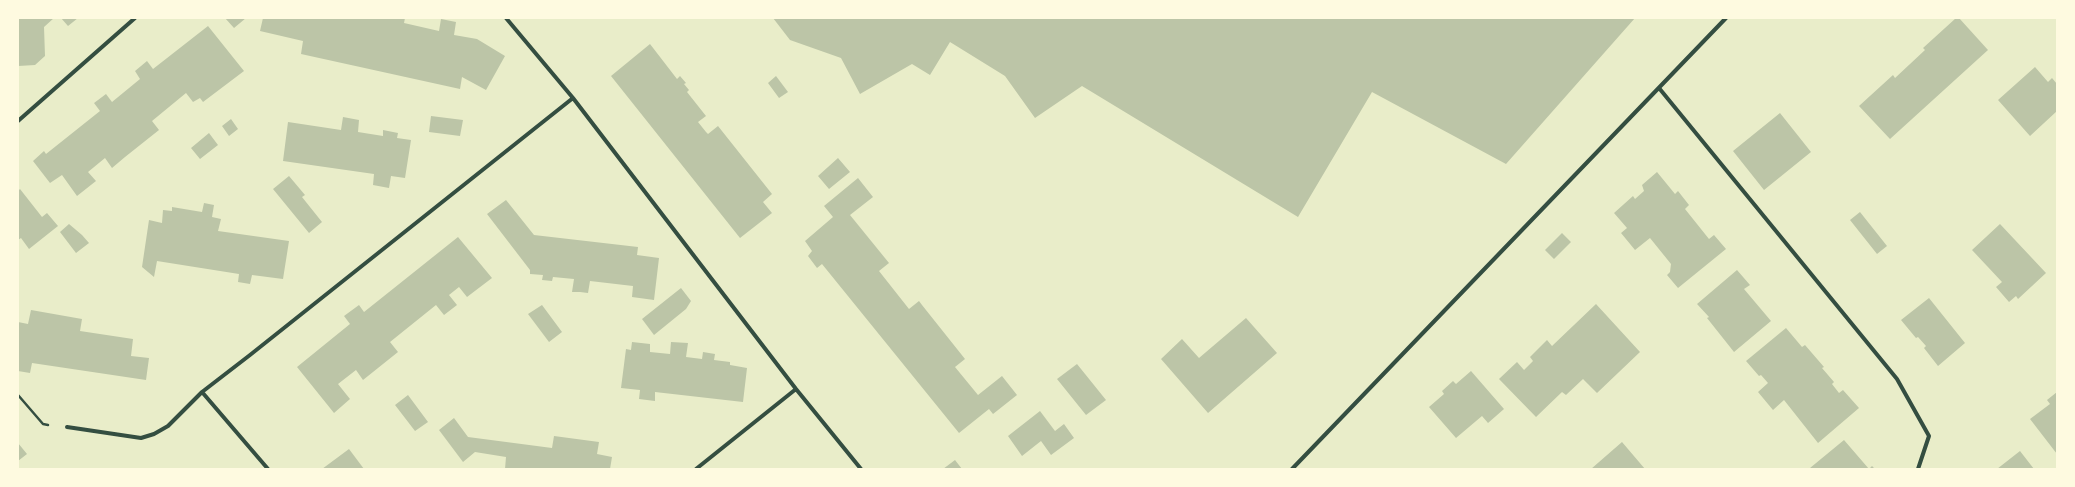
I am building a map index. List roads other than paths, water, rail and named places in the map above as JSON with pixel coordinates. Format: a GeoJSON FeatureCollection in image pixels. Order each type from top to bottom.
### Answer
{"type":"FeatureCollection","features":[{"type":"Feature","properties":{"kind":"street"},"geometry":{"type":"LineString","coordinates":[[18,121],[135,18]]}},
{"type":"Feature","properties":{"kind":"street"},"geometry":{"type":"LineString","coordinates":[[506,18],[573,98],[796,389],[861,469]]}},
{"type":"Feature","properties":{"kind":"street"},"geometry":{"type":"LineString","coordinates":[[1292,469],[1726,18]]}},
{"type":"Feature","properties":{"kind":"street"},"geometry":{"type":"LineString","coordinates":[[1659,88],[1897,379],[1929,436],[1918,469]]}},
{"type":"Feature","properties":{"kind":"street"},"geometry":{"type":"LineString","coordinates":[[67,427],[141,438],[154,434],[168,426],[202,392],[250,356],[573,98]]}},
{"type":"Feature","properties":{"kind":"street"},"geometry":{"type":"LineString","coordinates":[[696,469],[796,389]]}},
{"type":"Feature","properties":{"kind":"street"},"geometry":{"type":"LineString","coordinates":[[202,392],[268,469]]}}]}
